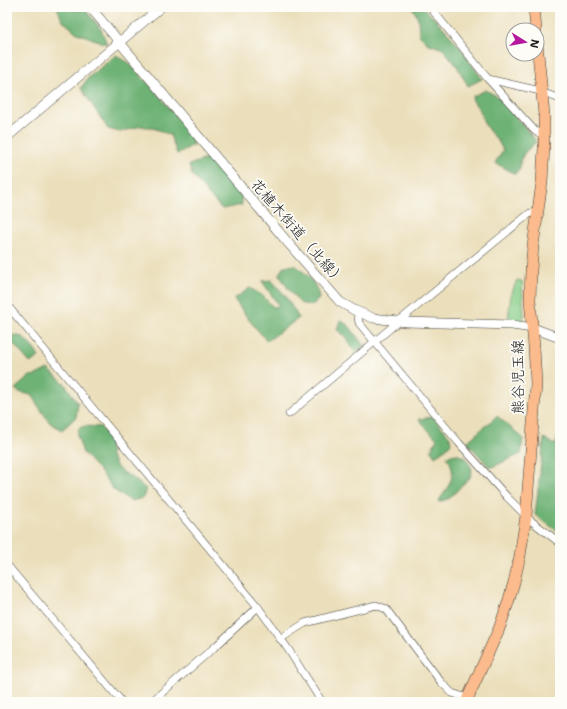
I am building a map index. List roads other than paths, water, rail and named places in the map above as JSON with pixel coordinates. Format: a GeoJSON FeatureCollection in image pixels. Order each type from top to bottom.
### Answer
{"type":"FeatureCollection","features":[{"type":"Feature","properties":{"kind":"main road"},"geometry":{"type":"LineString","coordinates":[[534,7],[535,22]]}},
{"type":"Feature","properties":{"kind":"main road","name":"熊谷児玉線"},"geometry":{"type":"LineString","coordinates":[[467,700],[499,629],[508,603],[520,556],[526,516],[536,384],[530,300],[531,257],[544,162],[544,134],[539,62]]}},
{"type":"Feature","properties":{"kind":"street","name":"花植木街道（北線）"},"geometry":{"type":"LineString","coordinates":[[90,7],[289,244],[340,302],[373,318],[399,321],[499,324],[533,328],[560,338]]}},
{"type":"Feature","properties":{"kind":"street"},"geometry":{"type":"LineString","coordinates":[[7,137],[161,7]]}},
{"type":"Feature","properties":{"kind":"street"},"geometry":{"type":"LineString","coordinates":[[430,7],[488,79],[535,131],[539,134],[544,134]]}},
{"type":"Feature","properties":{"kind":"street"},"geometry":{"type":"LineString","coordinates":[[488,79],[541,92],[560,99]]}},
{"type":"Feature","properties":{"kind":"street"},"geometry":{"type":"LineString","coordinates":[[289,414],[530,213],[538,213]]}},
{"type":"Feature","properties":{"kind":"street"},"geometry":{"type":"LineString","coordinates":[[7,305],[258,607],[322,702]]}},
{"type":"Feature","properties":{"kind":"street"},"geometry":{"type":"LineString","coordinates":[[357,311],[359,323],[459,443],[526,516],[560,543]]}},
{"type":"Feature","properties":{"kind":"street"},"geometry":{"type":"LineString","coordinates":[[7,565],[122,702]]}},
{"type":"Feature","properties":{"kind":"street"},"geometry":{"type":"LineString","coordinates":[[280,639],[305,624],[376,606],[386,609],[441,682],[452,693],[467,700]]}},
{"type":"Feature","properties":{"kind":"street"},"geometry":{"type":"LineString","coordinates":[[151,702],[258,607]]}}]}
